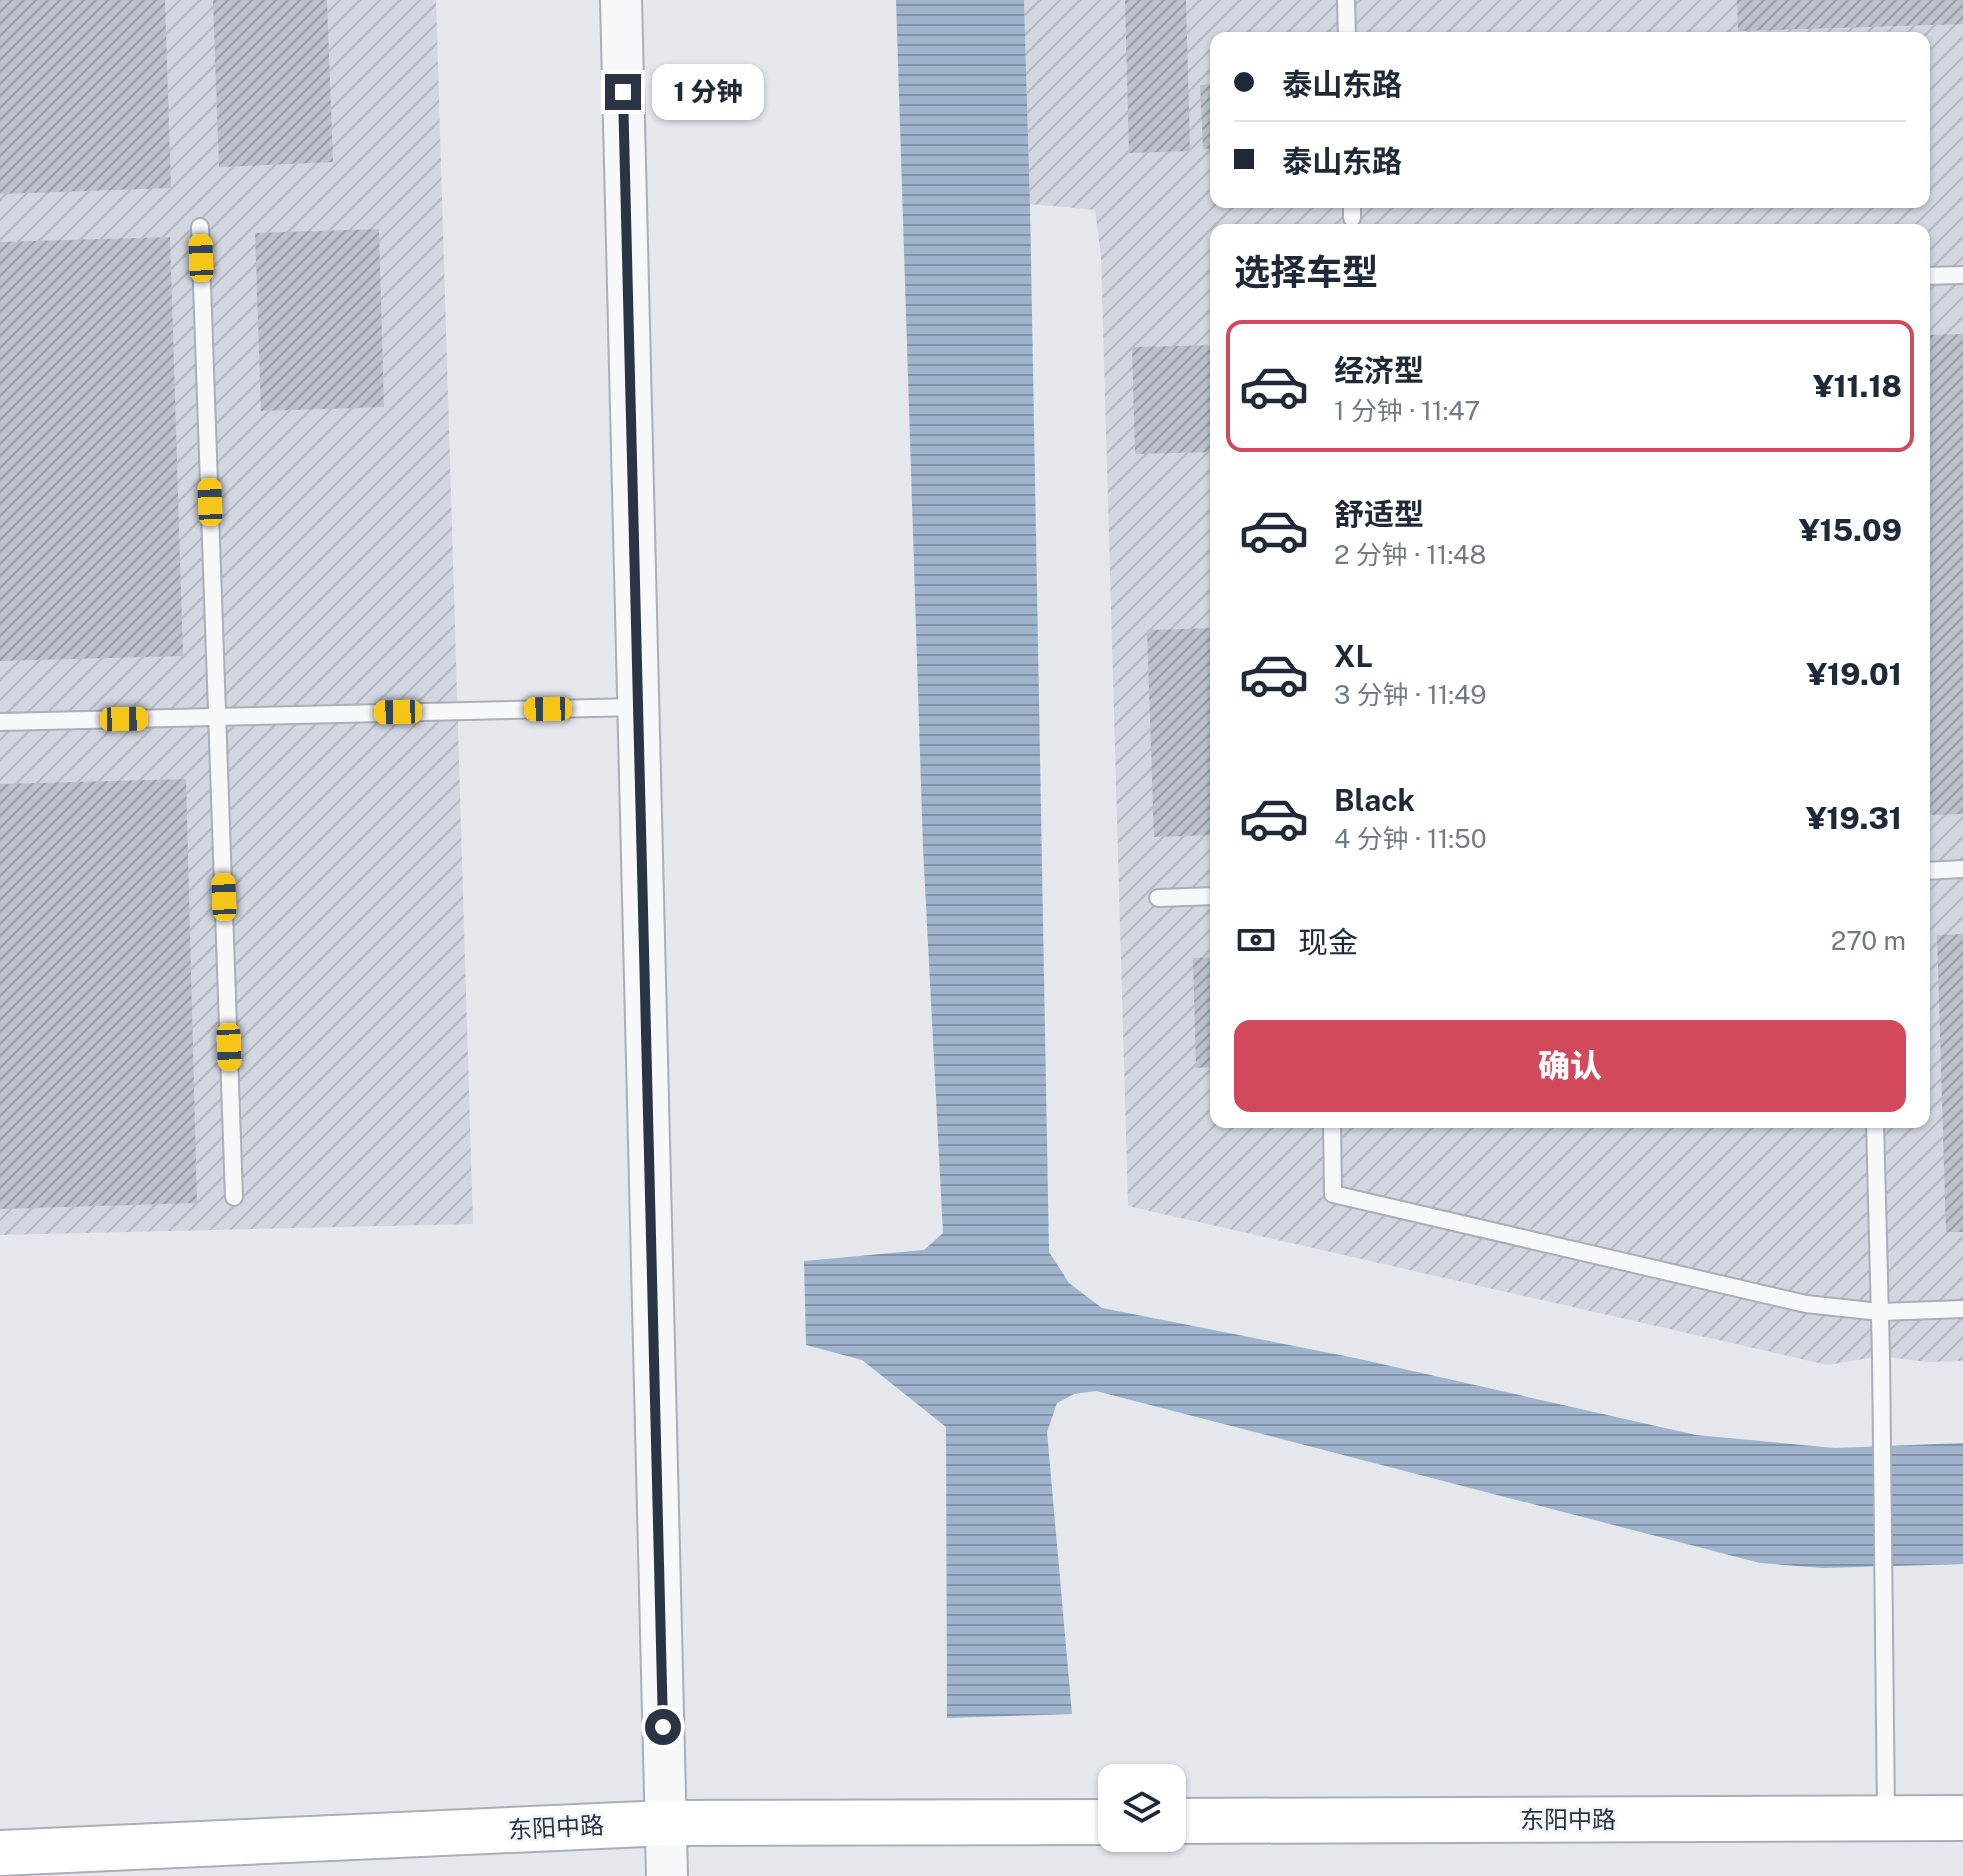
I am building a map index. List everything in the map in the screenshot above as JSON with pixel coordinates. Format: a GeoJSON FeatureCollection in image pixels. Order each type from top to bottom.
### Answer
{"type":"FeatureCollection","features":[{"type":"Feature","properties":{"kind":"main road","name":"东阳中路"},"geometry":{"type":"LineString","coordinates":[[1186,1821],[1963,1818]]}},
{"type":"Feature","properties":{"kind":"main road","name":"东阳中路"},"geometry":{"type":"LineString","coordinates":[[0,1853],[666,1823],[1098,1822]]}},
{"type":"Feature","properties":{"kind":"street"},"geometry":{"type":"LineString","coordinates":[[621,0],[667,1876]]}},
{"type":"Feature","properties":{"kind":"lane"},"geometry":{"type":"LineString","coordinates":[[1346,0],[1347,32]]}},
{"type":"Feature","properties":{"kind":"lane"},"geometry":{"type":"LineString","coordinates":[[200,227],[234,1197]]}},
{"type":"Feature","properties":{"kind":"lane"},"geometry":{"type":"LineString","coordinates":[[1930,276],[1963,275]]}},
{"type":"Feature","properties":{"kind":"lane"},"geometry":{"type":"LineString","coordinates":[[0,722],[638,707]]}},
{"type":"Feature","properties":{"kind":"lane"},"geometry":{"type":"LineString","coordinates":[[1930,871],[1963,869]]}},
{"type":"Feature","properties":{"kind":"lane"},"geometry":{"type":"LineString","coordinates":[[1158,898],[1210,896]]}},
{"type":"Feature","properties":{"kind":"lane"},"geometry":{"type":"LineString","coordinates":[[1332,1128],[1333,1194],[1806,1304],[1880,1312],[1963,1309]]}},
{"type":"Feature","properties":{"kind":"lane"},"geometry":{"type":"LineString","coordinates":[[1875,1128],[1886,1819]]}},
{"type":"Feature","properties":{"kind":"shaded area"},"geometry":{"type":"Polygon","coordinates":[[[0,0],[436,0],[473,1224],[0,1235],[0,0]]]}},
{"type":"Feature","properties":{"kind":"shaded area"},"geometry":{"type":"Polygon","coordinates":[[[1024,0],[1963,0],[1963,1361],[1926,1362],[1881,1356],[1828,1365],[1128,1206],[1101,256],[1095,210],[1030,204],[1024,0]]]}},
{"type":"Feature","properties":{"kind":"water"},"geometry":{"type":"Polygon","coordinates":[[[896,0],[1024,0],[1049,1252],[1069,1283],[1102,1308],[1355,1358],[1696,1435],[1835,1448],[1963,1443],[1963,1564],[1823,1568],[1760,1563],[1096,1391],[1074,1394],[1057,1403],[1047,1432],[1072,1714],[947,1718],[946,1427],[862,1360],[806,1345],[804,1261],[924,1250],[943,1233],[923,848],[896,0]]]}},
{"type":"Feature","properties":{"kind":"building"},"geometry":{"type":"Polygon","coordinates":[[[0,0],[165,0],[171,188],[0,194],[0,0]]]}},
{"type":"Feature","properties":{"kind":"building"},"geometry":{"type":"Polygon","coordinates":[[[213,0],[327,0],[333,162],[219,167],[213,0]]]}},
{"type":"Feature","properties":{"kind":"building"},"geometry":{"type":"Polygon","coordinates":[[[1125,0],[1186,0],[1190,151],[1129,153],[1125,0]]]}},
{"type":"Feature","properties":{"kind":"building"},"geometry":{"type":"Polygon","coordinates":[[[1737,0],[1963,0],[1963,24],[1738,31],[1737,0]]]}},
{"type":"Feature","properties":{"kind":"building"},"geometry":{"type":"Polygon","coordinates":[[[1210,84],[1210,148],[1203,149],[1200,85],[1210,84]]]}},
{"type":"Feature","properties":{"kind":"building"},"geometry":{"type":"Polygon","coordinates":[[[379,229],[384,407],[261,411],[255,233],[379,229]]]}},
{"type":"Feature","properties":{"kind":"building"},"geometry":{"type":"Polygon","coordinates":[[[170,237],[183,656],[0,661],[0,242],[170,237]]]}},
{"type":"Feature","properties":{"kind":"building"},"geometry":{"type":"Polygon","coordinates":[[[1963,334],[1963,814],[1930,815],[1930,335],[1963,334]]]}},
{"type":"Feature","properties":{"kind":"building"},"geometry":{"type":"Polygon","coordinates":[[[1210,345],[1210,452],[1135,454],[1132,347],[1210,345]]]}},
{"type":"Feature","properties":{"kind":"building"},"geometry":{"type":"Polygon","coordinates":[[[1210,628],[1210,835],[1154,837],[1147,630],[1210,628]]]}},
{"type":"Feature","properties":{"kind":"building"},"geometry":{"type":"Polygon","coordinates":[[[186,779],[197,1203],[0,1209],[0,784],[186,779]]]}},
{"type":"Feature","properties":{"kind":"building"},"geometry":{"type":"Polygon","coordinates":[[[1963,934],[1963,1232],[1946,1232],[1937,935],[1963,934]]]}},
{"type":"Feature","properties":{"kind":"building"},"geometry":{"type":"Polygon","coordinates":[[[1210,957],[1210,1067],[1196,1068],[1193,958],[1210,957]]]}},
{"type":"Feature","properties":{"kind":"route"},"geometry":{"type":"LineString","coordinates":[[623,92],[663,1727]]}}]}
